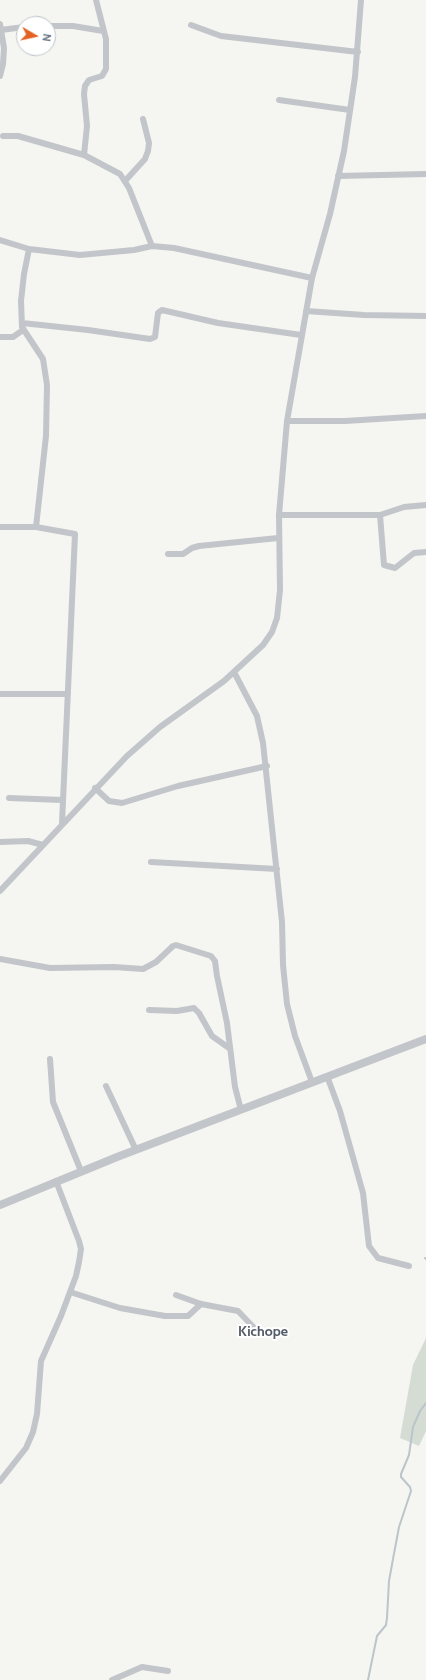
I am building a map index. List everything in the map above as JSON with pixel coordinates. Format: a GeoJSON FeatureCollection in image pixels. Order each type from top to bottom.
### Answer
{"type":"FeatureCollection","features":[{"type":"Feature","properties":{"kind":"street"},"geometry":{"type":"LineString","coordinates":[[84,155],[87,126],[84,90],[88,81],[102,76],[105,71],[106,44],[96,0]]}},
{"type":"Feature","properties":{"kind":"street"},"geometry":{"type":"LineString","coordinates":[[0,891],[95,788],[143,742],[211,692],[234,672],[263,645],[275,624],[280,590],[278,538],[287,421],[312,278],[338,176],[350,110],[358,52],[361,0]]}},
{"type":"Feature","properties":{"kind":"street"},"geometry":{"type":"LineString","coordinates":[[190,25],[222,36],[358,52]]}},
{"type":"Feature","properties":{"kind":"street"},"geometry":{"type":"LineString","coordinates":[[56,26],[73,26],[103,30]]}},
{"type":"Feature","properties":{"kind":"street"},"geometry":{"type":"LineString","coordinates":[[0,76],[4,58],[1,27],[16,27]]}},
{"type":"Feature","properties":{"kind":"street"},"geometry":{"type":"LineString","coordinates":[[279,100],[350,110]]}},
{"type":"Feature","properties":{"kind":"street"},"geometry":{"type":"LineString","coordinates":[[126,181],[145,159],[148,151],[149,143],[143,119]]}},
{"type":"Feature","properties":{"kind":"street"},"geometry":{"type":"LineString","coordinates":[[1,134],[18,136],[84,155],[114,170],[126,181],[152,246]]}},
{"type":"Feature","properties":{"kind":"street"},"geometry":{"type":"LineString","coordinates":[[338,176],[426,174]]}},
{"type":"Feature","properties":{"kind":"street"},"geometry":{"type":"LineString","coordinates":[[0,240],[29,249],[91,255],[134,250],[152,246],[192,251],[312,278]]}},
{"type":"Feature","properties":{"kind":"street"},"geometry":{"type":"LineString","coordinates":[[29,249],[23,279],[23,326],[41,355],[46,373],[46,436],[36,527]]}},
{"type":"Feature","properties":{"kind":"street"},"geometry":{"type":"LineString","coordinates":[[23,326],[88,330],[150,339],[155,337],[158,313],[162,310],[218,323],[301,335]]}},
{"type":"Feature","properties":{"kind":"street"},"geometry":{"type":"LineString","coordinates":[[306,311],[364,315],[426,316]]}},
{"type":"Feature","properties":{"kind":"street"},"geometry":{"type":"LineString","coordinates":[[0,337],[13,337],[23,326]]}},
{"type":"Feature","properties":{"kind":"street"},"geometry":{"type":"LineString","coordinates":[[287,421],[352,420],[426,416]]}},
{"type":"Feature","properties":{"kind":"street"},"geometry":{"type":"LineString","coordinates":[[279,515],[380,515],[404,507],[426,506]]}},
{"type":"Feature","properties":{"kind":"street"},"geometry":{"type":"LineString","coordinates":[[380,515],[384,564],[395,568],[414,553],[426,552]]}},
{"type":"Feature","properties":{"kind":"street"},"geometry":{"type":"LineString","coordinates":[[0,527],[36,527],[75,534],[62,823]]}},
{"type":"Feature","properties":{"kind":"street"},"geometry":{"type":"LineString","coordinates":[[168,554],[183,554],[192,548],[199,546],[278,538]]}},
{"type":"Feature","properties":{"kind":"street"},"geometry":{"type":"LineString","coordinates":[[234,672],[257,716],[267,766],[282,922],[283,965],[287,1004],[295,1036],[312,1082]]}},
{"type":"Feature","properties":{"kind":"street"},"geometry":{"type":"LineString","coordinates":[[0,694],[67,694]]}},
{"type":"Feature","properties":{"kind":"street"},"geometry":{"type":"LineString","coordinates":[[95,788],[109,801],[122,803],[178,786],[267,766]]}},
{"type":"Feature","properties":{"kind":"street"},"geometry":{"type":"LineString","coordinates":[[9,798],[62,800]]}},
{"type":"Feature","properties":{"kind":"street"},"geometry":{"type":"LineString","coordinates":[[0,842],[28,842],[43,845]]}},
{"type":"Feature","properties":{"kind":"street"},"geometry":{"type":"LineString","coordinates":[[151,862],[276,869]]}},
{"type":"Feature","properties":{"kind":"street"},"geometry":{"type":"LineString","coordinates":[[0,959],[50,968],[114,967],[143,969],[156,962],[173,946],[182,946],[207,954],[215,961],[227,1023],[235,1087],[241,1110]]}},
{"type":"Feature","properties":{"kind":"street"},"geometry":{"type":"LineString","coordinates":[[149,1010],[177,1011],[194,1008],[199,1013],[212,1036],[229,1048]]}},
{"type":"Feature","properties":{"kind":"street"},"geometry":{"type":"LineString","coordinates":[[0,1205],[81,1171],[426,1039]]}},
{"type":"Feature","properties":{"kind":"street"},"geometry":{"type":"LineString","coordinates":[[50,1059],[53,1102],[81,1171]]}},
{"type":"Feature","properties":{"kind":"street"},"geometry":{"type":"LineString","coordinates":[[327,1076],[340,1111],[363,1192],[369,1246],[378,1258],[409,1266]]}},
{"type":"Feature","properties":{"kind":"street"},"geometry":{"type":"LineString","coordinates":[[106,1086],[136,1150]]}},
{"type":"Feature","properties":{"kind":"street"},"geometry":{"type":"LineString","coordinates":[[0,1481],[26,1448],[33,1432],[37,1414],[41,1361],[61,1316],[76,1276],[81,1250],[56,1181]]}},
{"type":"Feature","properties":{"kind":"street"},"geometry":{"type":"LineString","coordinates":[[70,1292],[120,1308],[165,1316],[188,1316],[201,1304]]}},
{"type":"Feature","properties":{"kind":"street"},"geometry":{"type":"LineString","coordinates":[[176,1295],[201,1304],[238,1311],[261,1335]]}},
{"type":"Feature","properties":{"kind":"street"},"geometry":{"type":"LineString","coordinates":[[112,1680],[142,1667],[168,1671]]}},
{"type":"Feature","properties":{"kind":"shaded area"},"geometry":{"type":"Polygon","coordinates":[[[426,1338],[426,1431],[419,1446],[400,1438],[413,1365],[426,1338]]]}},
{"type":"Feature","properties":{"kind":"waterway"},"geometry":{"type":"LineString","coordinates":[[368,1680],[377,1636],[386,1625],[389,1581],[393,1559],[399,1527],[411,1491],[410,1487],[401,1477],[401,1474],[409,1455],[413,1427],[420,1411],[426,1403]]}},
{"type":"Feature","properties":{"kind":"district","name":"Kichope"},"geometry":{"type":"Point","coordinates":[263,1332]}}]}
